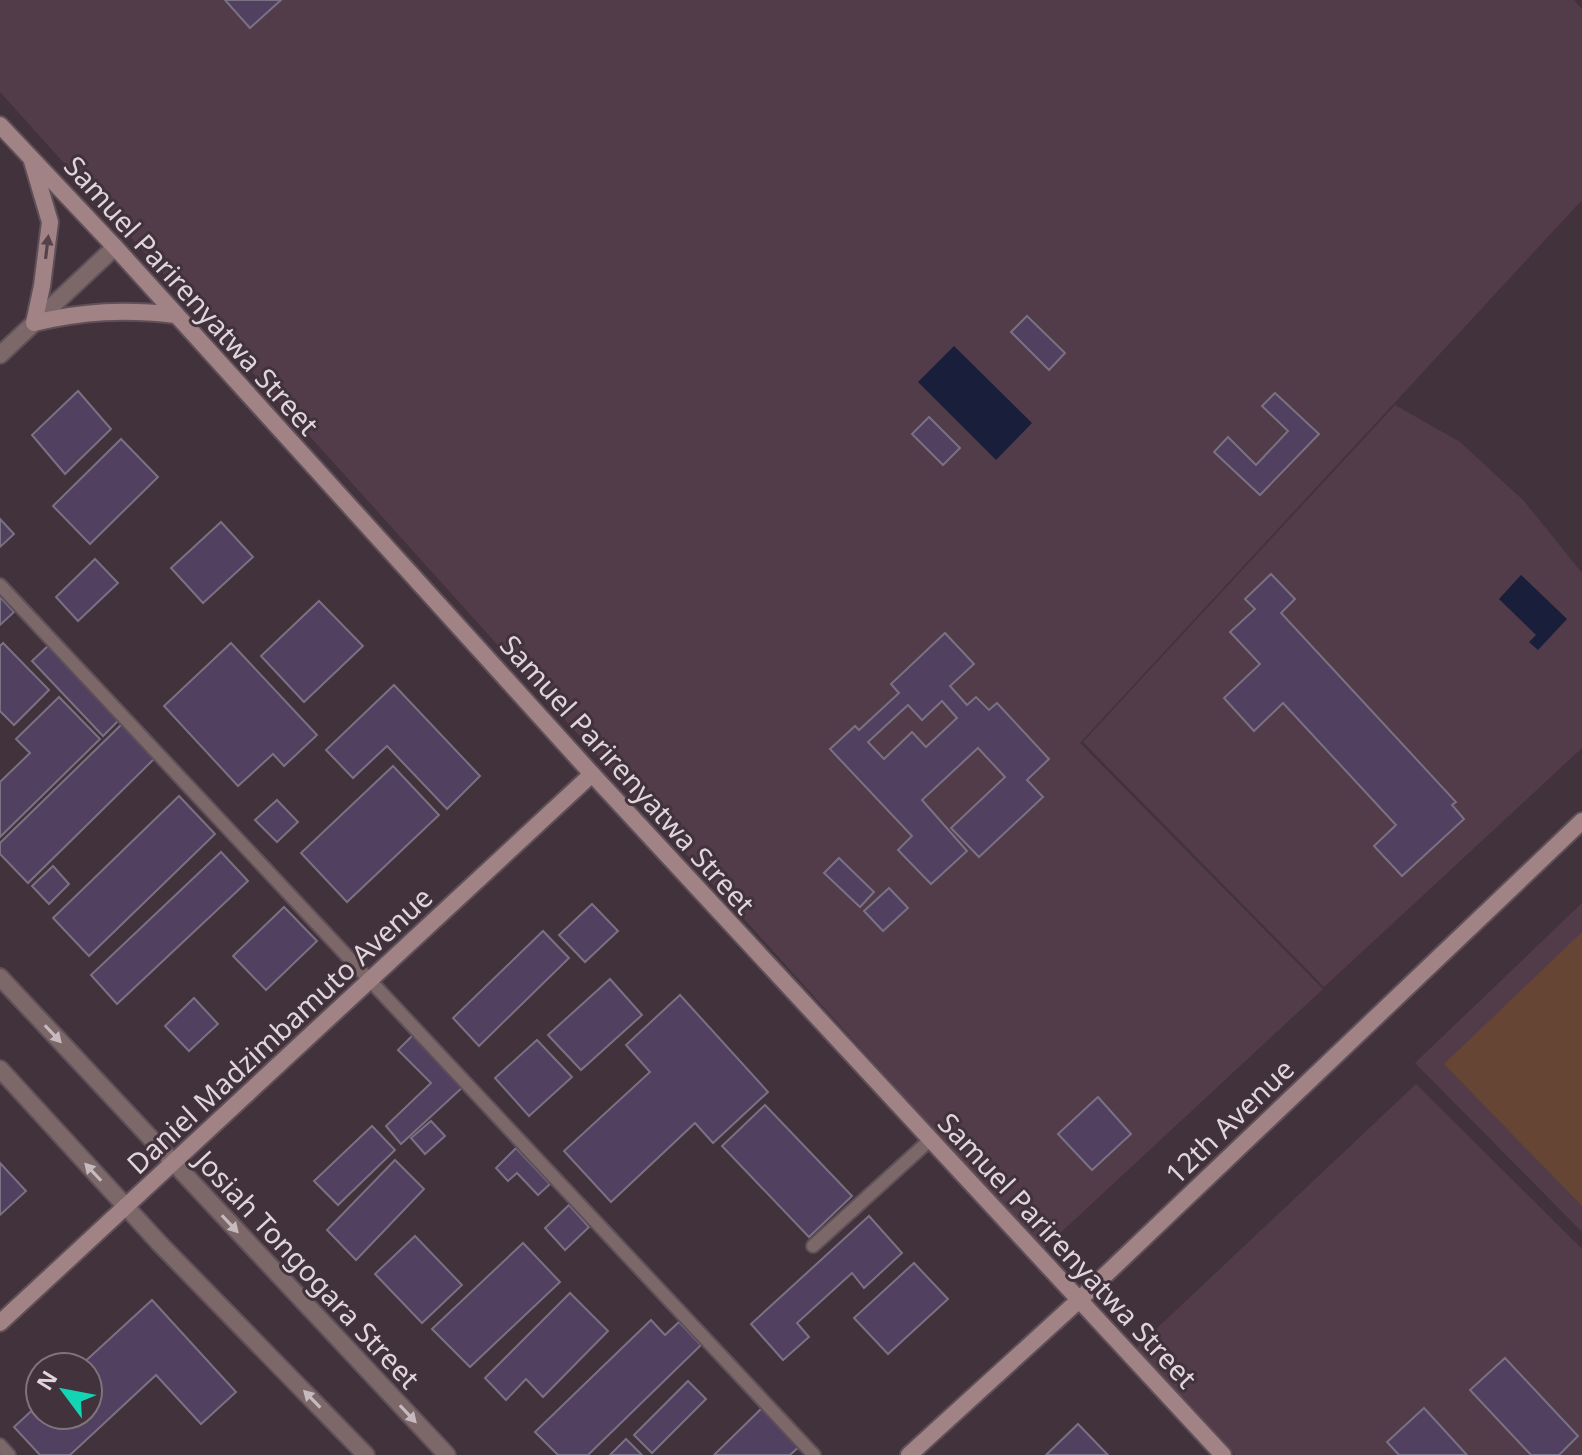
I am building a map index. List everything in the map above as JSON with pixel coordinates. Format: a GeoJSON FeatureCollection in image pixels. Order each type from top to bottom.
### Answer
{"type":"FeatureCollection","features":[{"type":"Feature","properties":{"kind":"street","name":"Samuel Parirenyatwa Street"},"geometry":{"type":"LineString","coordinates":[[0,125],[115,247],[592,774],[1223,1455]]}},
{"type":"Feature","properties":{"kind":"street"},"geometry":{"type":"LineString","coordinates":[[30,157],[50,222],[34,323]]}},
{"type":"Feature","properties":{"kind":"street"},"geometry":{"type":"LineString","coordinates":[[0,355],[115,247]]}},
{"type":"Feature","properties":{"kind":"street"},"geometry":{"type":"LineString","coordinates":[[34,323],[70,314],[130,309],[176,315]]}},
{"type":"Feature","properties":{"kind":"street","name":"Daniel Madzimbamuto Avenue"},"geometry":{"type":"LineString","coordinates":[[0,1323],[592,774]]}},
{"type":"Feature","properties":{"kind":"street","name":"12th Avenue"},"geometry":{"type":"LineString","coordinates":[[909,1455],[1078,1301],[1582,821]]}},
{"type":"Feature","properties":{"kind":"street","name":"Josiah Tongogara Street"},"geometry":{"type":"LineString","coordinates":[[0,977],[447,1455]]}},
{"type":"Feature","properties":{"kind":"street"},"geometry":{"type":"LineString","coordinates":[[0,1069],[126,1207],[366,1455]]}},
{"type":"Feature","properties":{"kind":"lane"},"geometry":{"type":"LineString","coordinates":[[0,585],[814,1455]]}},
{"type":"Feature","properties":{"kind":"lane"},"geometry":{"type":"LineString","coordinates":[[813,1246],[930,1140]]}},
{"type":"Feature","properties":{"kind":"lane"},"geometry":{"type":"LineString","coordinates":[[0,1445],[9,1455]]}},
{"type":"Feature","properties":{"kind":"shaded area"},"geometry":{"type":"Polygon","coordinates":[[[0,0],[1574,0],[1582,9],[1582,200],[1080,743],[1323,989],[1042,1250],[0,92],[0,0]]]}},
{"type":"Feature","properties":{"kind":"shaded area"},"geometry":{"type":"Polygon","coordinates":[[[1395,405],[1460,442],[1524,501],[1582,573],[1582,748],[1324,987],[1083,742],[1395,405]]]}},
{"type":"Feature","properties":{"kind":"shaded area"},"geometry":{"type":"Polygon","coordinates":[[[1582,903],[1582,1232],[1415,1063],[1582,903]]]}},
{"type":"Feature","properties":{"kind":"shaded area"},"geometry":{"type":"Polygon","coordinates":[[[1582,932],[1582,1206],[1444,1064],[1582,932]]]}},
{"type":"Feature","properties":{"kind":"shaded area"},"geometry":{"type":"Polygon","coordinates":[[[1416,1084],[1582,1249],[1582,1455],[1235,1455],[1135,1349],[1416,1084]]]}},
{"type":"Feature","properties":{"kind":"water"},"geometry":{"type":"Polygon","coordinates":[[[954,346],[1032,423],[996,460],[918,382],[954,346]]]}},
{"type":"Feature","properties":{"kind":"water"},"geometry":{"type":"Polygon","coordinates":[[[1521,575],[1567,619],[1538,650],[1529,642],[1536,635],[1499,599],[1521,575]]]}},
{"type":"Feature","properties":{"kind":"building"},"geometry":{"type":"Polygon","coordinates":[[[225,0],[281,0],[250,28],[225,0]]]}},
{"type":"Feature","properties":{"kind":"building"},"geometry":{"type":"Polygon","coordinates":[[[1027,316],[1065,353],[1049,370],[1011,332],[1027,316]]]}},
{"type":"Feature","properties":{"kind":"building"},"geometry":{"type":"Polygon","coordinates":[[[78,391],[111,429],[65,474],[32,435],[78,391]]]}},
{"type":"Feature","properties":{"kind":"building"},"geometry":{"type":"Polygon","coordinates":[[[1275,393],[1319,434],[1260,495],[1214,452],[1228,437],[1256,465],[1288,431],[1262,406],[1275,393]]]}},
{"type":"Feature","properties":{"kind":"building"},"geometry":{"type":"Polygon","coordinates":[[[929,417],[960,448],[943,465],[912,434],[929,417]]]}},
{"type":"Feature","properties":{"kind":"building"},"geometry":{"type":"Polygon","coordinates":[[[121,439],[158,477],[90,544],[53,506],[121,439]]]}},
{"type":"Feature","properties":{"kind":"building"},"geometry":{"type":"Polygon","coordinates":[[[0,519],[14,534],[0,547],[0,519]]]}},
{"type":"Feature","properties":{"kind":"building"},"geometry":{"type":"Polygon","coordinates":[[[221,522],[253,557],[203,603],[171,568],[221,522]]]}},
{"type":"Feature","properties":{"kind":"building"},"geometry":{"type":"Polygon","coordinates":[[[95,559],[118,583],[78,621],[56,597],[95,559]]]}},
{"type":"Feature","properties":{"kind":"building"},"geometry":{"type":"Polygon","coordinates":[[[1271,574],[1295,599],[1281,613],[1456,802],[1452,805],[1464,819],[1402,876],[1374,846],[1396,825],[1283,703],[1254,731],[1224,698],[1260,664],[1230,632],[1255,609],[1245,599],[1271,574]]]}},
{"type":"Feature","properties":{"kind":"building"},"geometry":{"type":"Polygon","coordinates":[[[0,597],[14,612],[0,625],[0,597]]]}},
{"type":"Feature","properties":{"kind":"building"},"geometry":{"type":"Polygon","coordinates":[[[319,601],[363,646],[304,702],[261,656],[319,601]]]}},
{"type":"Feature","properties":{"kind":"building"},"geometry":{"type":"Polygon","coordinates":[[[945,633],[974,664],[950,686],[967,705],[976,697],[989,710],[997,703],[1049,759],[1027,780],[1043,797],[979,857],[951,828],[1005,777],[978,748],[922,800],[967,851],[931,884],[898,850],[912,836],[830,749],[855,726],[859,730],[899,693],[891,684],[945,633]],[[942,701],[922,720],[908,705],[868,742],[884,759],[912,732],[926,747],[957,718],[942,701]]]}},
{"type":"Feature","properties":{"kind":"building"},"geometry":{"type":"Polygon","coordinates":[[[3,643],[49,690],[14,725],[0,711],[0,646],[3,643]]]}},
{"type":"Feature","properties":{"kind":"building"},"geometry":{"type":"Polygon","coordinates":[[[231,643],[317,735],[284,766],[273,754],[238,786],[164,706],[231,643]]]}},
{"type":"Feature","properties":{"kind":"building"},"geometry":{"type":"Polygon","coordinates":[[[49,645],[119,720],[103,736],[32,661],[49,645]]]}},
{"type":"Feature","properties":{"kind":"building"},"geometry":{"type":"Polygon","coordinates":[[[394,685],[480,776],[447,809],[387,746],[353,778],[326,750],[394,685]]]}},
{"type":"Feature","properties":{"kind":"building"},"geometry":{"type":"Polygon","coordinates":[[[59,697],[100,739],[0,837],[0,782],[30,753],[16,739],[59,697]]]}},
{"type":"Feature","properties":{"kind":"building"},"geometry":{"type":"Polygon","coordinates":[[[122,724],[155,758],[28,883],[0,854],[0,843],[122,724]]]}},
{"type":"Feature","properties":{"kind":"building"},"geometry":{"type":"Polygon","coordinates":[[[393,766],[439,815],[347,902],[301,853],[393,766]]]}},
{"type":"Feature","properties":{"kind":"building"},"geometry":{"type":"Polygon","coordinates":[[[179,796],[215,834],[89,956],[53,918],[179,796]]]}},
{"type":"Feature","properties":{"kind":"building"},"geometry":{"type":"Polygon","coordinates":[[[277,800],[298,822],[277,842],[255,820],[277,800]]]}},
{"type":"Feature","properties":{"kind":"building"},"geometry":{"type":"Polygon","coordinates":[[[221,852],[248,881],[117,1004],[91,975],[221,852]]]}},
{"type":"Feature","properties":{"kind":"building"},"geometry":{"type":"Polygon","coordinates":[[[839,858],[874,892],[860,907],[824,873],[839,858]]]}},
{"type":"Feature","properties":{"kind":"building"},"geometry":{"type":"Polygon","coordinates":[[[53,866],[69,884],[49,904],[32,886],[53,866]]]}},
{"type":"Feature","properties":{"kind":"building"},"geometry":{"type":"Polygon","coordinates":[[[889,888],[908,908],[883,931],[864,911],[889,888]]]}},
{"type":"Feature","properties":{"kind":"building"},"geometry":{"type":"Polygon","coordinates":[[[592,904],[618,931],[585,962],[559,935],[592,904]]]}},
{"type":"Feature","properties":{"kind":"building"},"geometry":{"type":"Polygon","coordinates":[[[284,907],[317,941],[266,990],[233,956],[284,907]]]}},
{"type":"Feature","properties":{"kind":"building"},"geometry":{"type":"Polygon","coordinates":[[[543,931],[569,958],[479,1046],[453,1018],[543,931]]]}},
{"type":"Feature","properties":{"kind":"building"},"geometry":{"type":"Polygon","coordinates":[[[610,979],[642,1015],[581,1070],[548,1035],[610,979]]]}},
{"type":"Feature","properties":{"kind":"building"},"geometry":{"type":"Polygon","coordinates":[[[680,995],[768,1092],[713,1143],[695,1123],[611,1202],[564,1151],[650,1072],[626,1045],[680,995]]]}},
{"type":"Feature","properties":{"kind":"building"},"geometry":{"type":"Polygon","coordinates":[[[194,998],[218,1024],[189,1051],[165,1026],[194,998]]]}},
{"type":"Feature","properties":{"kind":"building"},"geometry":{"type":"Polygon","coordinates":[[[414,1034],[464,1086],[401,1144],[386,1126],[431,1083],[398,1050],[414,1034]]]}},
{"type":"Feature","properties":{"kind":"building"},"geometry":{"type":"Polygon","coordinates":[[[537,1040],[572,1077],[529,1116],[495,1078],[537,1040]]]}},
{"type":"Feature","properties":{"kind":"building"},"geometry":{"type":"Polygon","coordinates":[[[1098,1097],[1131,1134],[1092,1170],[1058,1134],[1098,1097]]]}},
{"type":"Feature","properties":{"kind":"building"},"geometry":{"type":"Polygon","coordinates":[[[765,1105],[852,1196],[809,1237],[722,1146],[765,1105]]]}},
{"type":"Feature","properties":{"kind":"building"},"geometry":{"type":"Polygon","coordinates":[[[431,1121],[445,1136],[425,1154],[411,1138],[431,1121]]]}},
{"type":"Feature","properties":{"kind":"building"},"geometry":{"type":"Polygon","coordinates":[[[372,1126],[395,1150],[338,1205],[314,1181],[372,1126]]]}},
{"type":"Feature","properties":{"kind":"building"},"geometry":{"type":"Polygon","coordinates":[[[516,1148],[550,1184],[538,1195],[517,1173],[508,1181],[496,1168],[516,1148]]]}},
{"type":"Feature","properties":{"kind":"building"},"geometry":{"type":"Polygon","coordinates":[[[395,1160],[424,1189],[356,1260],[327,1230],[395,1160]]]}},
{"type":"Feature","properties":{"kind":"building"},"geometry":{"type":"Polygon","coordinates":[[[0,1163],[26,1191],[0,1215],[0,1163]]]}},
{"type":"Feature","properties":{"kind":"building"},"geometry":{"type":"Polygon","coordinates":[[[569,1205],[589,1227],[565,1250],[545,1228],[569,1205]]]}},
{"type":"Feature","properties":{"kind":"building"},"geometry":{"type":"Polygon","coordinates":[[[869,1216],[902,1253],[864,1288],[852,1273],[797,1323],[809,1337],[783,1360],[751,1324],[869,1216]]]}},
{"type":"Feature","properties":{"kind":"building"},"geometry":{"type":"Polygon","coordinates":[[[415,1236],[462,1285],[422,1323],[375,1274],[415,1236]]]}},
{"type":"Feature","properties":{"kind":"building"},"geometry":{"type":"Polygon","coordinates":[[[523,1243],[560,1282],[470,1367],[432,1329],[523,1243]]]}},
{"type":"Feature","properties":{"kind":"building"},"geometry":{"type":"Polygon","coordinates":[[[914,1263],[948,1299],[888,1354],[854,1318],[914,1263]]]}},
{"type":"Feature","properties":{"kind":"building"},"geometry":{"type":"Polygon","coordinates":[[[570,1293],[608,1331],[543,1397],[526,1379],[506,1400],[485,1378],[570,1293]]]}},
{"type":"Feature","properties":{"kind":"building"},"geometry":{"type":"Polygon","coordinates":[[[152,1300],[236,1392],[201,1424],[156,1375],[104,1423],[104,1351],[96,1351],[152,1300]]]}},
{"type":"Feature","properties":{"kind":"building"},"geometry":{"type":"Polygon","coordinates":[[[651,1320],[665,1335],[679,1322],[701,1345],[588,1455],[558,1455],[535,1432],[651,1320]]]}},
{"type":"Feature","properties":{"kind":"building"},"geometry":{"type":"Polygon","coordinates":[[[1505,1358],[1578,1436],[1559,1455],[1531,1455],[1470,1390],[1505,1358]]]}},
{"type":"Feature","properties":{"kind":"building"},"geometry":{"type":"Polygon","coordinates":[[[688,1381],[706,1399],[652,1453],[634,1435],[688,1381]]]}},
{"type":"Feature","properties":{"kind":"building"},"geometry":{"type":"Polygon","coordinates":[[[764,1406],[802,1444],[790,1455],[714,1455],[764,1406]]]}},
{"type":"Feature","properties":{"kind":"building"},"geometry":{"type":"Polygon","coordinates":[[[1424,1408],[1467,1455],[1399,1455],[1387,1442],[1424,1408]]]}},
{"type":"Feature","properties":{"kind":"building"},"geometry":{"type":"Polygon","coordinates":[[[24,1418],[24,1431],[96,1431],[70,1455],[40,1455],[14,1427],[24,1418]]]}},
{"type":"Feature","properties":{"kind":"building"},"geometry":{"type":"Polygon","coordinates":[[[1078,1424],[1108,1455],[1046,1455],[1078,1424]]]}},
{"type":"Feature","properties":{"kind":"building"},"geometry":{"type":"Polygon","coordinates":[[[626,1439],[642,1455],[610,1455],[626,1439]]]}}]}
